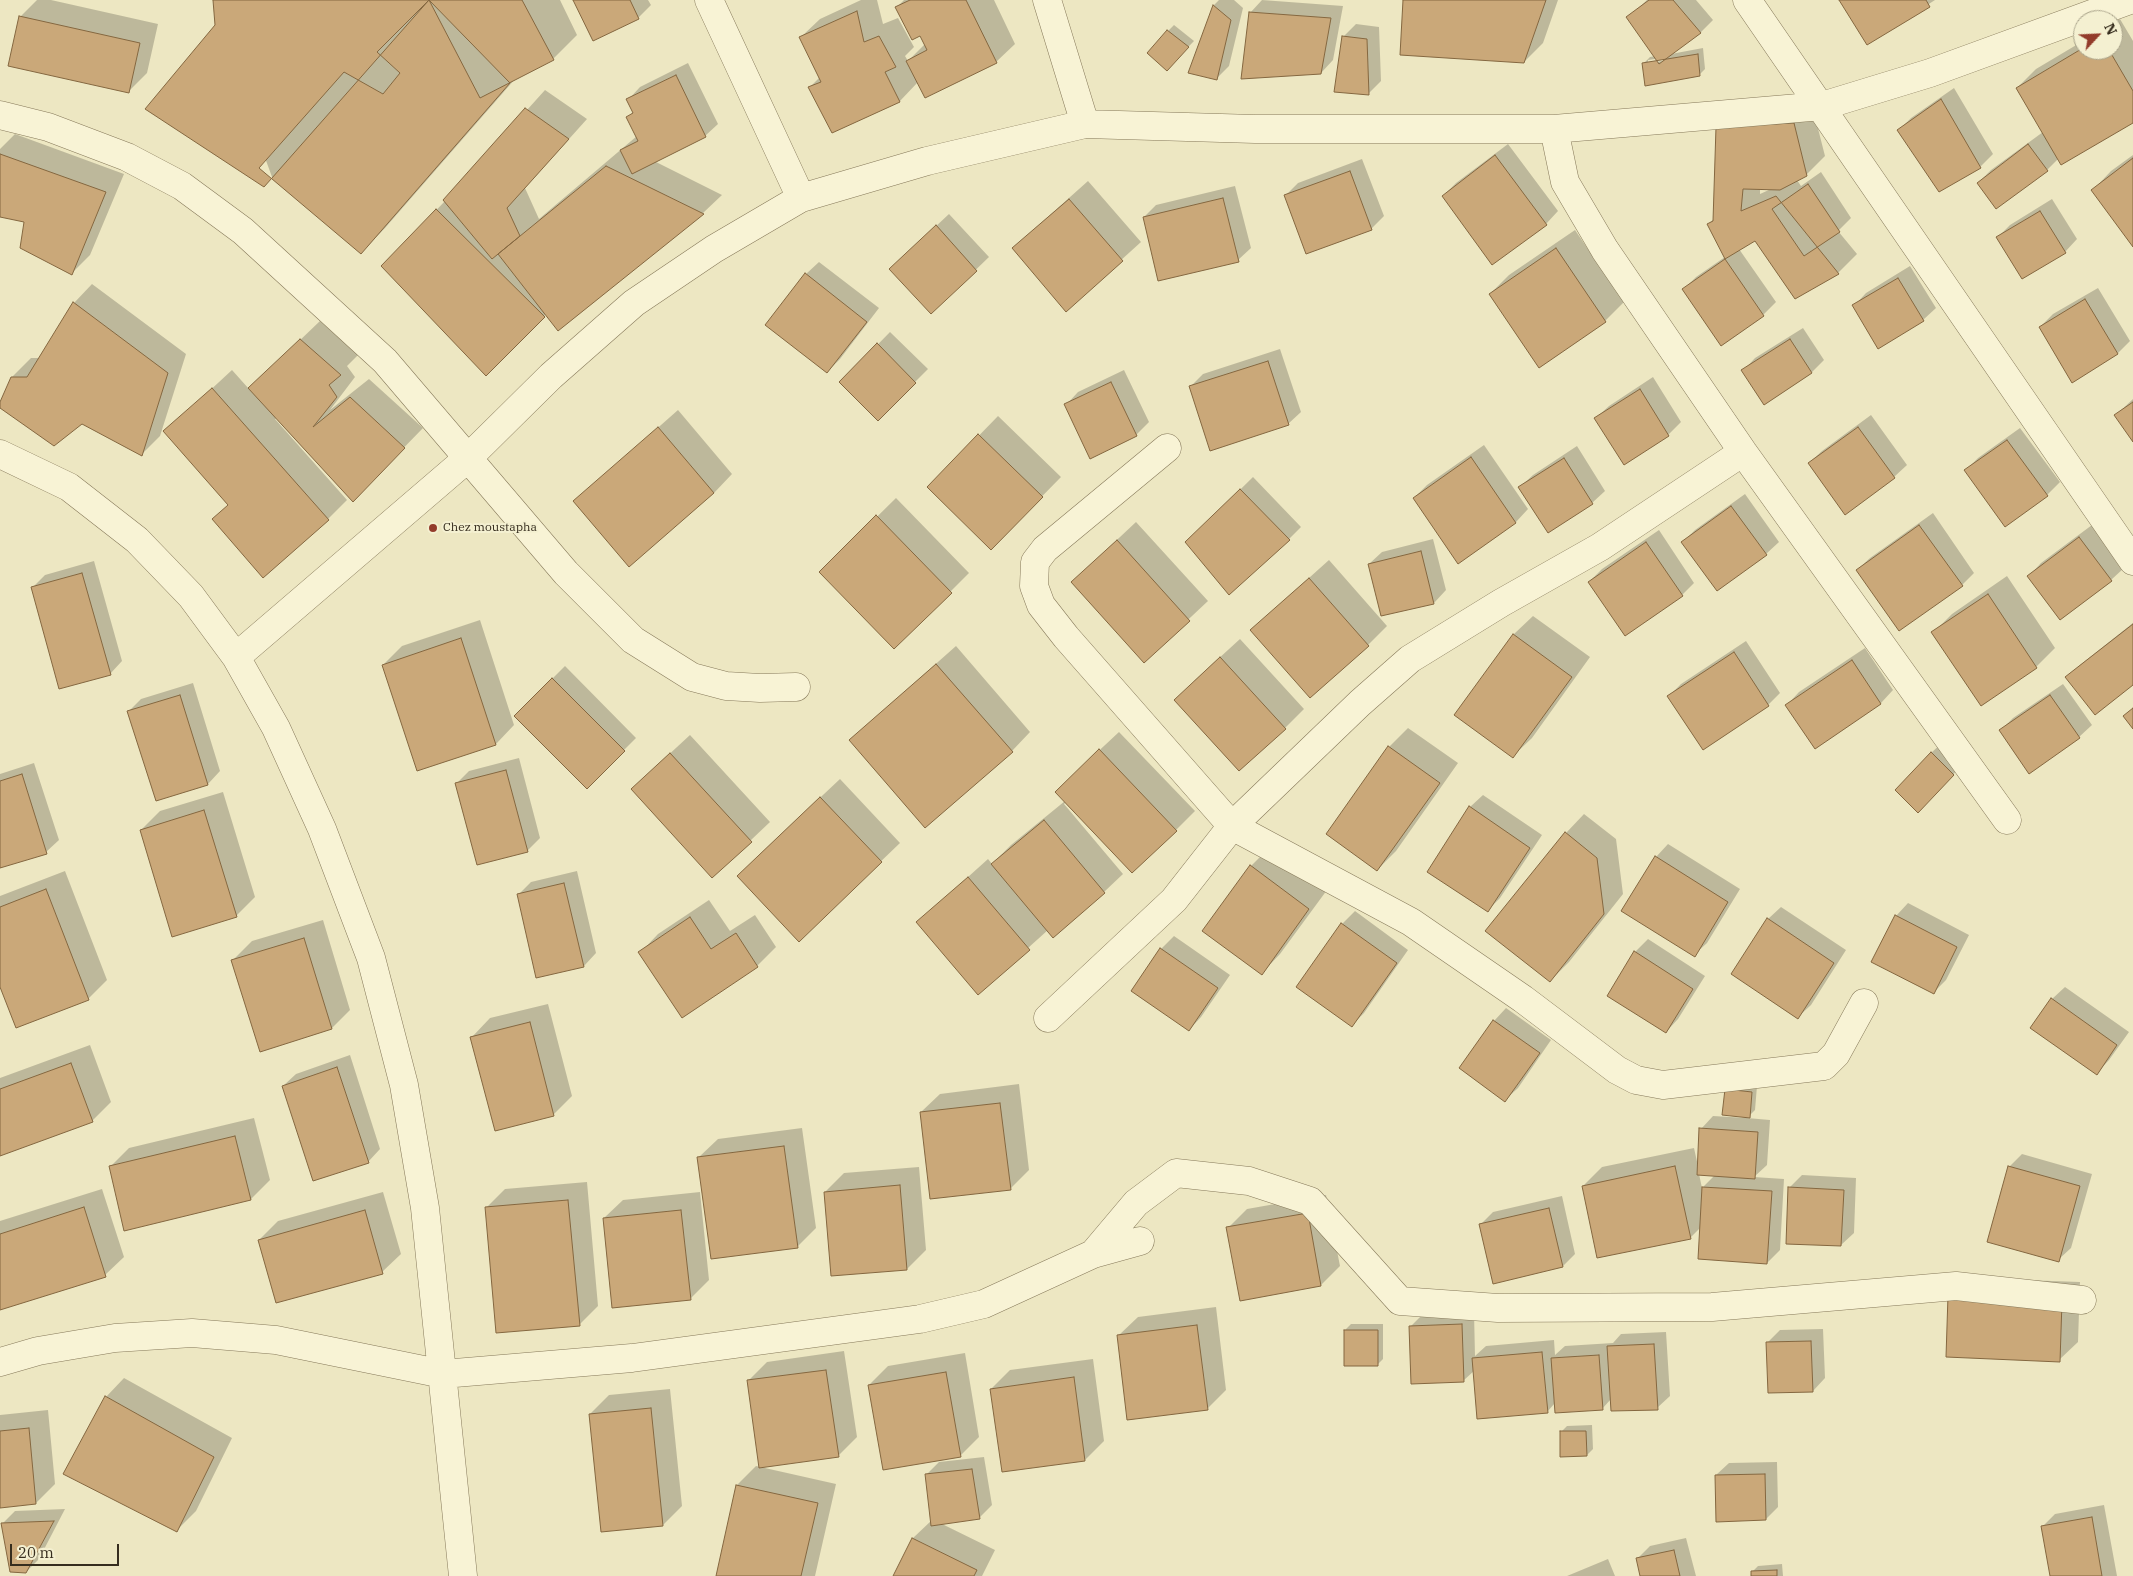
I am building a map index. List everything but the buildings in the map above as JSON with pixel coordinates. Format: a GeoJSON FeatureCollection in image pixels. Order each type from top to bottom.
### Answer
{"type":"FeatureCollection","features":[{"type":"Feature","properties":{"kind":"street"},"geometry":{"type":"LineString","coordinates":[[709,0],[801,198]]}},
{"type":"Feature","properties":{"kind":"street"},"geometry":{"type":"LineString","coordinates":[[1047,0],[1085,124]]}},
{"type":"Feature","properties":{"kind":"street"},"geometry":{"type":"LineString","coordinates":[[1748,0],[2133,561]]}},
{"type":"Feature","properties":{"kind":"street"},"geometry":{"type":"LineString","coordinates":[[236,657],[468,458],[551,376],[634,303],[714,248],[801,198],[927,160],[1085,124],[1265,129],[1554,129],[1822,106],[1930,73],[2132,1]]}},
{"type":"Feature","properties":{"kind":"street"},"geometry":{"type":"LineString","coordinates":[[0,115],[48,127],[127,157],[182,186],[243,231],[385,361],[566,573],[633,640],[692,678],[726,686],[752,688],[796,686]]}},
{"type":"Feature","properties":{"kind":"street"},"geometry":{"type":"LineString","coordinates":[[1554,129],[1565,182],[1605,250],[1743,452],[2007,820]]}},
{"type":"Feature","properties":{"kind":"street"},"geometry":{"type":"LineString","coordinates":[[1167,448],[1045,549],[1035,562],[1034,586],[1041,606],[1066,637],[1232,826],[1411,922],[1522,999],[1617,1070],[1636,1080],[1663,1085],[1824,1066],[1836,1054],[1864,1003]]}},
{"type":"Feature","properties":{"kind":"street"},"geometry":{"type":"LineString","coordinates":[[1048,1018],[1174,900],[1232,826],[1360,703],[1410,659],[1501,602],[1600,546],[1743,452]]}},
{"type":"Feature","properties":{"kind":"street"},"geometry":{"type":"LineString","coordinates":[[0,454],[69,487],[137,540],[191,596],[236,657],[276,728],[318,820],[371,958],[404,1085],[425,1208],[464,1576]]}},
{"type":"Feature","properties":{"kind":"street"},"geometry":{"type":"LineString","coordinates":[[1093,1254],[1136,1203],[1176,1174],[1249,1181],[1310,1201],[1400,1301],[1498,1308],[1712,1307],[1956,1286],[2082,1300]]}},
{"type":"Feature","properties":{"kind":"street"},"geometry":{"type":"LineString","coordinates":[[0,1362],[38,1351],[115,1338],[192,1334],[276,1340],[443,1374],[632,1358],[920,1319],[984,1304],[1093,1254],[1140,1241]]}},
{"type":"Feature","properties":{"kind":"place","name":"Chez moustapha"},"geometry":{"type":"Point","coordinates":[433,528]}}]}
